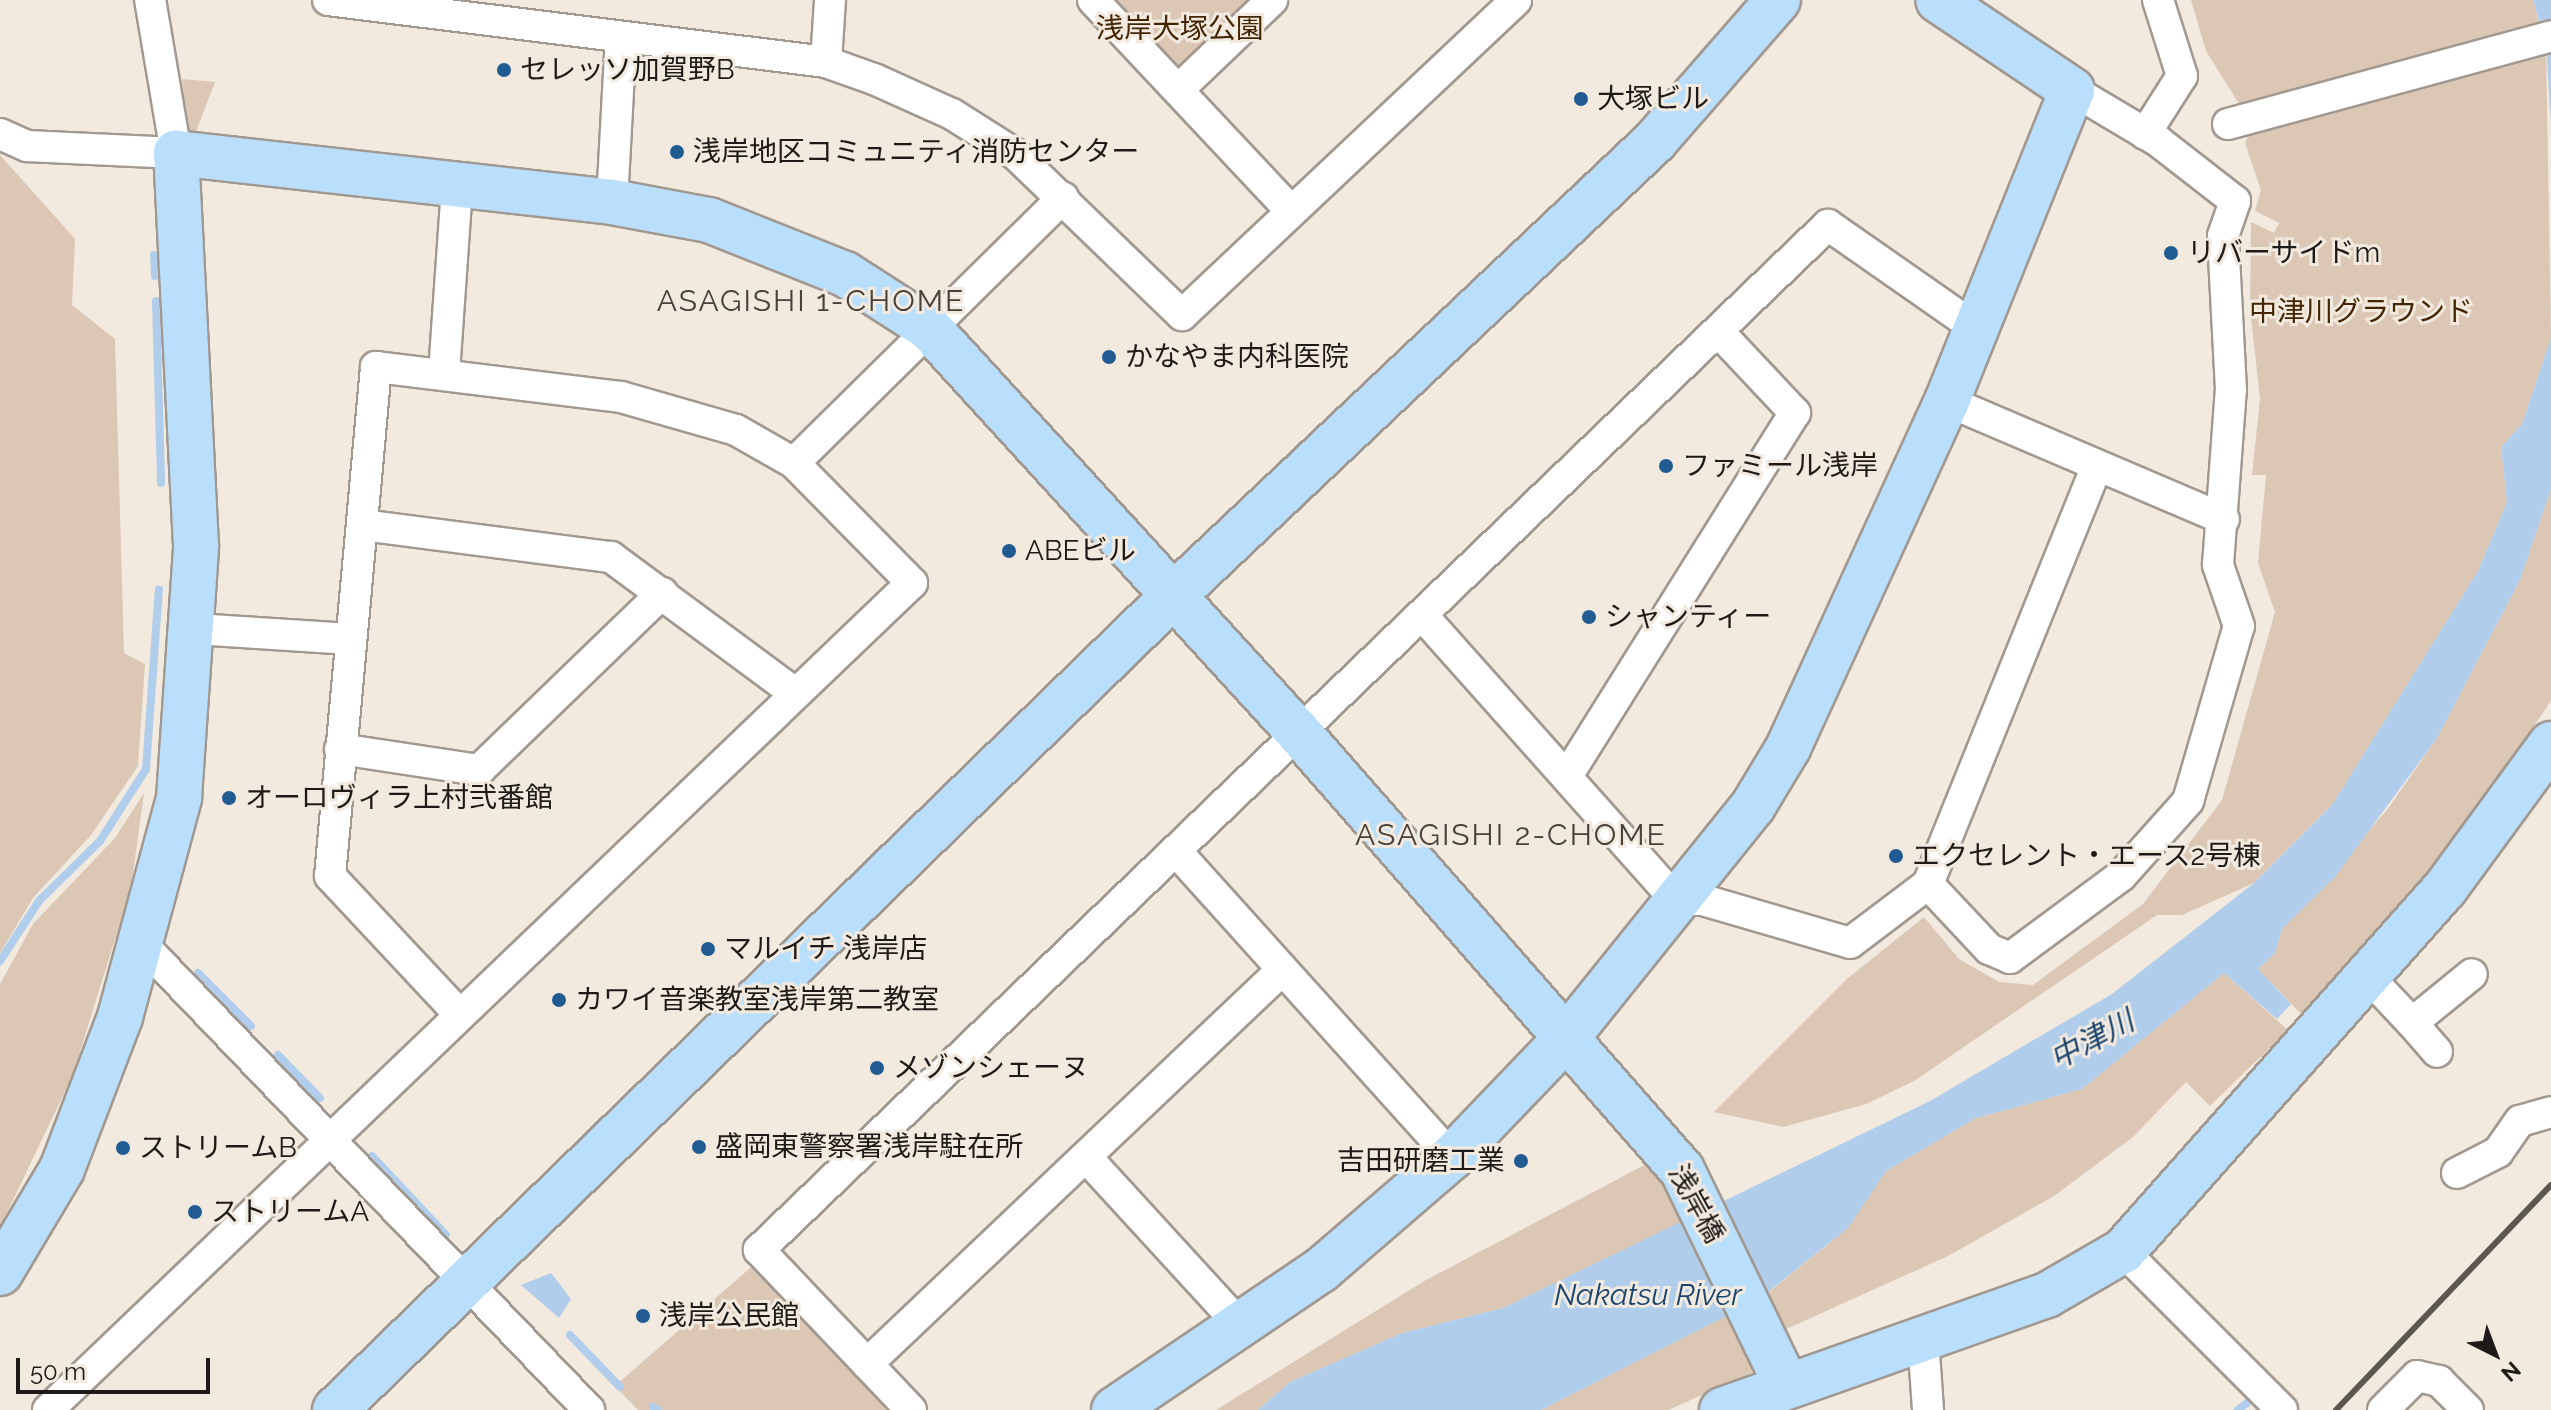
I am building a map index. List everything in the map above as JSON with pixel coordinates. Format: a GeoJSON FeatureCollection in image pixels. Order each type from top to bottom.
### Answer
{"type":"FeatureCollection","features":[{"type":"Feature","properties":{"kind":"street"},"geometry":{"type":"LineString","coordinates":[[0,1273],[62,1169],[140,942],[179,798],[195,629],[176,153],[150,0]]}},
{"type":"Feature","properties":{"kind":"street"},"geometry":{"type":"LineString","coordinates":[[328,0],[826,62],[952,114],[1015,154],[1182,315],[1516,0]]}},
{"type":"Feature","properties":{"kind":"street"},"geometry":{"type":"LineString","coordinates":[[826,62],[830,0]]}},
{"type":"Feature","properties":{"kind":"street"},"geometry":{"type":"LineString","coordinates":[[1093,0],[1290,210]]}},
{"type":"Feature","properties":{"kind":"street"},"geometry":{"type":"LineString","coordinates":[[1179,89],[1272,0]]}},
{"type":"Feature","properties":{"kind":"street"},"geometry":{"type":"LineString","coordinates":[[335,1410],[1175,594],[1655,141],[1778,0]]}},
{"type":"Feature","properties":{"kind":"street"},"geometry":{"type":"LineString","coordinates":[[2145,134],[2182,76],[2158,0]]}},
{"type":"Feature","properties":{"kind":"street"},"geometry":{"type":"LineString","coordinates":[[1928,884],[1989,949],[2010,958],[2121,876],[2188,801],[2239,626],[2218,565],[2224,519],[2231,390],[2223,236],[2235,201],[2145,134],[2072,90],[1952,4]]}},
{"type":"Feature","properties":{"kind":"street"},"geometry":{"type":"LineString","coordinates":[[2228,124],[2551,36]]}},
{"type":"Feature","properties":{"kind":"street"},"geometry":{"type":"LineString","coordinates":[[612,202],[621,38]]}},
{"type":"Feature","properties":{"kind":"street"},"geometry":{"type":"LineString","coordinates":[[1114,1410],[1392,1216],[1568,1036],[1753,806],[1788,748],[1947,401],[1973,326],[2072,90]]}},
{"type":"Feature","properties":{"kind":"street"},"geometry":{"type":"LineString","coordinates":[[0,134],[27,146],[176,153]]}},
{"type":"Feature","properties":{"kind":"street","name":"浅岸橋"},"geometry":{"type":"LineString","coordinates":[[176,153],[612,202],[709,220],[779,245],[845,274],[929,328],[1175,594],[1568,1036],[1668,1154],[1781,1373]]}},
{"type":"Feature","properties":{"kind":"street"},"geometry":{"type":"LineString","coordinates":[[444,373],[457,185]]}},
{"type":"Feature","properties":{"kind":"street"},"geometry":{"type":"LineString","coordinates":[[794,463],[1063,198]]}},
{"type":"Feature","properties":{"kind":"street"},"geometry":{"type":"LineString","coordinates":[[911,1410],[759,1250],[1828,225],[1973,326]]}},
{"type":"Feature","properties":{"kind":"street"},"geometry":{"type":"LineString","coordinates":[[1567,776],[1795,413],[1718,331]]}},
{"type":"Feature","properties":{"kind":"street"},"geometry":{"type":"LineString","coordinates":[[48,1410],[458,1013],[912,583],[794,463],[684,410],[444,373],[376,367],[330,876],[458,1013]]}},
{"type":"Feature","properties":{"kind":"street"},"geometry":{"type":"LineString","coordinates":[[1947,401],[2096,468],[2224,519]]}},
{"type":"Feature","properties":{"kind":"street"},"geometry":{"type":"LineString","coordinates":[[1422,615],[1676,900],[1703,900],[1850,943],[1928,884],[2096,468]]}},
{"type":"Feature","properties":{"kind":"street"},"geometry":{"type":"LineString","coordinates":[[363,525],[611,557],[795,693]]}},
{"type":"Feature","properties":{"kind":"street"},"geometry":{"type":"LineString","coordinates":[[340,749],[479,770],[662,593]]}},
{"type":"Feature","properties":{"kind":"street"},"geometry":{"type":"LineString","coordinates":[[195,629],[351,639]]}},
{"type":"Feature","properties":{"kind":"street"},"geometry":{"type":"LineString","coordinates":[[1725,1409],[1781,1373],[1923,1338],[2047,1295],[2123,1251],[2444,890],[2550,765]]}},
{"type":"Feature","properties":{"kind":"street"},"geometry":{"type":"LineString","coordinates":[[1176,851],[1281,971],[1452,1157]]}},
{"type":"Feature","properties":{"kind":"street"},"geometry":{"type":"LineString","coordinates":[[140,942],[589,1410]]}},
{"type":"Feature","properties":{"kind":"street"},"geometry":{"type":"LineString","coordinates":[[867,1364],[1281,971]]}},
{"type":"Feature","properties":{"kind":"street"},"geometry":{"type":"LineString","coordinates":[[2412,1023],[2472,974]]}},
{"type":"Feature","properties":{"kind":"street"},"geometry":{"type":"LineString","coordinates":[[2378,987],[2437,1052]]}},
{"type":"Feature","properties":{"kind":"street"},"geometry":{"type":"LineString","coordinates":[[2457,1173],[2498,1152],[2520,1121],[2551,1112]]}},
{"type":"Feature","properties":{"kind":"street"},"geometry":{"type":"LineString","coordinates":[[1086,1157],[1239,1324]]}},
{"type":"Feature","properties":{"kind":"street"},"geometry":{"type":"LineString","coordinates":[[2123,1251],[2282,1410]]}},
{"type":"Feature","properties":{"kind":"street"},"geometry":{"type":"LineString","coordinates":[[1923,1338],[1928,1410]]}},
{"type":"Feature","properties":{"kind":"street"},"geometry":{"type":"LineString","coordinates":[[2383,1410],[2417,1376],[2439,1381],[2468,1410]]}},
{"type":"Feature","properties":{"kind":"green space","name":"浅岸大塚公園"},"geometry":{"type":"Polygon","coordinates":[[[1113,0],[1254,0],[1189,63],[1174,65],[1113,0]]]}},
{"type":"Feature","properties":{"kind":"green space"},"geometry":{"type":"Polygon","coordinates":[[[2191,0],[2533,0],[2541,31],[2243,110],[2206,51],[2191,0]]]}},
{"type":"Feature","properties":{"kind":"green space","name":"中津川グラウンド"},"geometry":{"type":"Polygon","coordinates":[[[2546,46],[2551,338],[2522,424],[2501,447],[2507,502],[2478,571],[2332,805],[2254,883],[2182,915],[2157,915],[1914,1081],[1866,1104],[1783,1127],[1714,1112],[1847,979],[1924,917],[1959,959],[1999,982],[2033,985],[2143,904],[2222,800],[2275,612],[2258,563],[2266,475],[2252,475],[2260,399],[2250,308],[2251,222],[2274,233],[2279,223],[2255,211],[2261,190],[2245,143],[2251,131],[2316,116],[2329,104],[2546,46]]]}},
{"type":"Feature","properties":{"kind":"green space"},"geometry":{"type":"Polygon","coordinates":[[[182,79],[215,82],[195,134],[186,131],[182,79]]]}},
{"type":"Feature","properties":{"kind":"green space"},"geometry":{"type":"Polygon","coordinates":[[[0,155],[75,239],[72,305],[115,339],[124,653],[145,664],[138,766],[91,835],[33,898],[0,953],[0,155]]]}},
{"type":"Feature","properties":{"kind":"green space"},"geometry":{"type":"Polygon","coordinates":[[[2551,489],[2551,701],[2435,868],[2302,1015],[2258,969],[2275,953],[2282,929],[2387,810],[2437,738],[2520,580],[2551,489]]]}},
{"type":"Feature","properties":{"kind":"green space"},"geometry":{"type":"Polygon","coordinates":[[[144,793],[131,888],[72,1077],[0,1227],[0,984],[33,924],[115,838],[144,793]]]}},
{"type":"Feature","properties":{"kind":"green space"},"geometry":{"type":"Polygon","coordinates":[[[2224,973],[2288,1030],[2210,1106],[2186,1082],[2133,1137],[2054,1196],[1948,1256],[1773,1335],[1759,1300],[1832,1241],[1886,1171],[1976,1118],[2082,1089],[2224,973]]]}},
{"type":"Feature","properties":{"kind":"green space"},"geometry":{"type":"Polygon","coordinates":[[[1656,1159],[1694,1218],[1503,1308],[1402,1333],[1290,1382],[1258,1410],[1216,1410],[1426,1280],[1656,1159]]]}},
{"type":"Feature","properties":{"kind":"green space"},"geometry":{"type":"Polygon","coordinates":[[[757,1262],[896,1410],[638,1410],[615,1386],[757,1262]]]}},
{"type":"Feature","properties":{"kind":"green space"},"geometry":{"type":"Polygon","coordinates":[[[1739,1308],[1756,1363],[1751,1373],[1668,1410],[1541,1410],[1739,1308]]]}},
{"type":"Feature","properties":{"kind":"water"},"geometry":{"type":"Polygon","coordinates":[[[2533,0],[2551,0],[2551,124],[2546,46],[2533,0]]]}},
{"type":"Feature","properties":{"kind":"water","name":"Nakatsu River"},"geometry":{"type":"Polygon","coordinates":[[[2551,338],[2551,489],[2520,580],[2437,738],[2335,877],[2282,929],[2275,953],[2258,969],[2291,1004],[2277,1019],[2224,973],[2082,1089],[1976,1118],[1886,1171],[1848,1228],[1758,1300],[1541,1410],[1258,1410],[1290,1382],[1402,1333],[1503,1308],[1930,1101],[2112,994],[2254,883],[2332,805],[2478,571],[2507,502],[2501,447],[2522,424],[2551,338]]]}},
{"type":"Feature","properties":{"kind":"water"},"geometry":{"type":"Polygon","coordinates":[[[551,1273],[571,1299],[559,1318],[521,1285],[551,1273]]]}},
{"type":"Feature","properties":{"kind":"waterway"},"geometry":{"type":"LineString","coordinates":[[154,255],[155,276]]}},
{"type":"Feature","properties":{"kind":"waterway"},"geometry":{"type":"LineString","coordinates":[[156,301],[161,483]]}},
{"type":"Feature","properties":{"kind":"waterway"},"geometry":{"type":"LineString","coordinates":[[0,961],[39,901],[100,841],[146,769],[159,589]]}},
{"type":"Feature","properties":{"kind":"waterway"},"geometry":{"type":"LineString","coordinates":[[198,973],[251,1026]]}},
{"type":"Feature","properties":{"kind":"waterway"},"geometry":{"type":"LineString","coordinates":[[278,1055],[320,1098]]}},
{"type":"Feature","properties":{"kind":"waterway"},"geometry":{"type":"LineString","coordinates":[[372,1156],[446,1235]]}},
{"type":"Feature","properties":{"kind":"waterway"},"geometry":{"type":"LineString","coordinates":[[570,1335],[620,1387]]}},
{"type":"Feature","properties":{"kind":"waterway"},"geometry":{"type":"LineString","coordinates":[[2238,1410],[2247,1403]]}},
{"type":"Feature","properties":{"kind":"waterway"},"geometry":{"type":"LineString","coordinates":[[653,1407],[658,1410]]}},
{"type":"Feature","properties":{"kind":"railway"},"geometry":{"type":"LineString","coordinates":[[2336,1410],[2551,1185]]}},
{"type":"Feature","properties":{"kind":"place","name":"セレッソ加賀野B"},"geometry":{"type":"Point","coordinates":[504,70]}},
{"type":"Feature","properties":{"kind":"place","name":"大塚ビル"},"geometry":{"type":"Point","coordinates":[1581,99]}},
{"type":"Feature","properties":{"kind":"place","name":"浅岸地区コミュニティ消防センター"},"geometry":{"type":"Point","coordinates":[677,152]}},
{"type":"Feature","properties":{"kind":"place","name":"リバーサイドm"},"geometry":{"type":"Point","coordinates":[2171,253]}},
{"type":"Feature","properties":{"kind":"place","name":"かなやま内科医院"},"geometry":{"type":"Point","coordinates":[1109,357]}},
{"type":"Feature","properties":{"kind":"place","name":"ファミール浅岸"},"geometry":{"type":"Point","coordinates":[1666,466]}},
{"type":"Feature","properties":{"kind":"place","name":"ABEビル"},"geometry":{"type":"Point","coordinates":[1009,551]}},
{"type":"Feature","properties":{"kind":"place","name":"シャンティー"},"geometry":{"type":"Point","coordinates":[1589,617]}},
{"type":"Feature","properties":{"kind":"place","name":"オーロヴィラ上村弐番館"},"geometry":{"type":"Point","coordinates":[229,798]}},
{"type":"Feature","properties":{"kind":"place","name":"エクセレント・エース2号棟"},"geometry":{"type":"Point","coordinates":[1896,856]}},
{"type":"Feature","properties":{"kind":"place","name":"マルイチ 浅岸店"},"geometry":{"type":"Point","coordinates":[708,949]}},
{"type":"Feature","properties":{"kind":"place","name":"カワイ音楽教室浅岸第二教室"},"geometry":{"type":"Point","coordinates":[559,1000]}},
{"type":"Feature","properties":{"kind":"place","name":"メゾンシェーヌ"},"geometry":{"type":"Point","coordinates":[877,1068]}},
{"type":"Feature","properties":{"kind":"place","name":"盛岡東警察署浅岸駐在所"},"geometry":{"type":"Point","coordinates":[699,1147]}},
{"type":"Feature","properties":{"kind":"place","name":"ストリームB"},"geometry":{"type":"Point","coordinates":[123,1148]}},
{"type":"Feature","properties":{"kind":"place","name":"吉田研磨工業"},"geometry":{"type":"Point","coordinates":[1521,1161]}},
{"type":"Feature","properties":{"kind":"place","name":"ストリームA"},"geometry":{"type":"Point","coordinates":[195,1212]}},
{"type":"Feature","properties":{"kind":"place","name":"浅岸公民館"},"geometry":{"type":"Point","coordinates":[643,1316]}},
{"type":"Feature","properties":{"kind":"district","name":"ASAGISHI 1-CHOME"},"geometry":{"type":"Point","coordinates":[811,301]}},
{"type":"Feature","properties":{"kind":"district","name":"ASAGISHI 2-CHOME"},"geometry":{"type":"Point","coordinates":[1511,835]}},
{"type":"Feature","properties":{"kind":"water label","name":"中津川"},"geometry":{"type":"Point","coordinates":[2092,1040]}}]}
